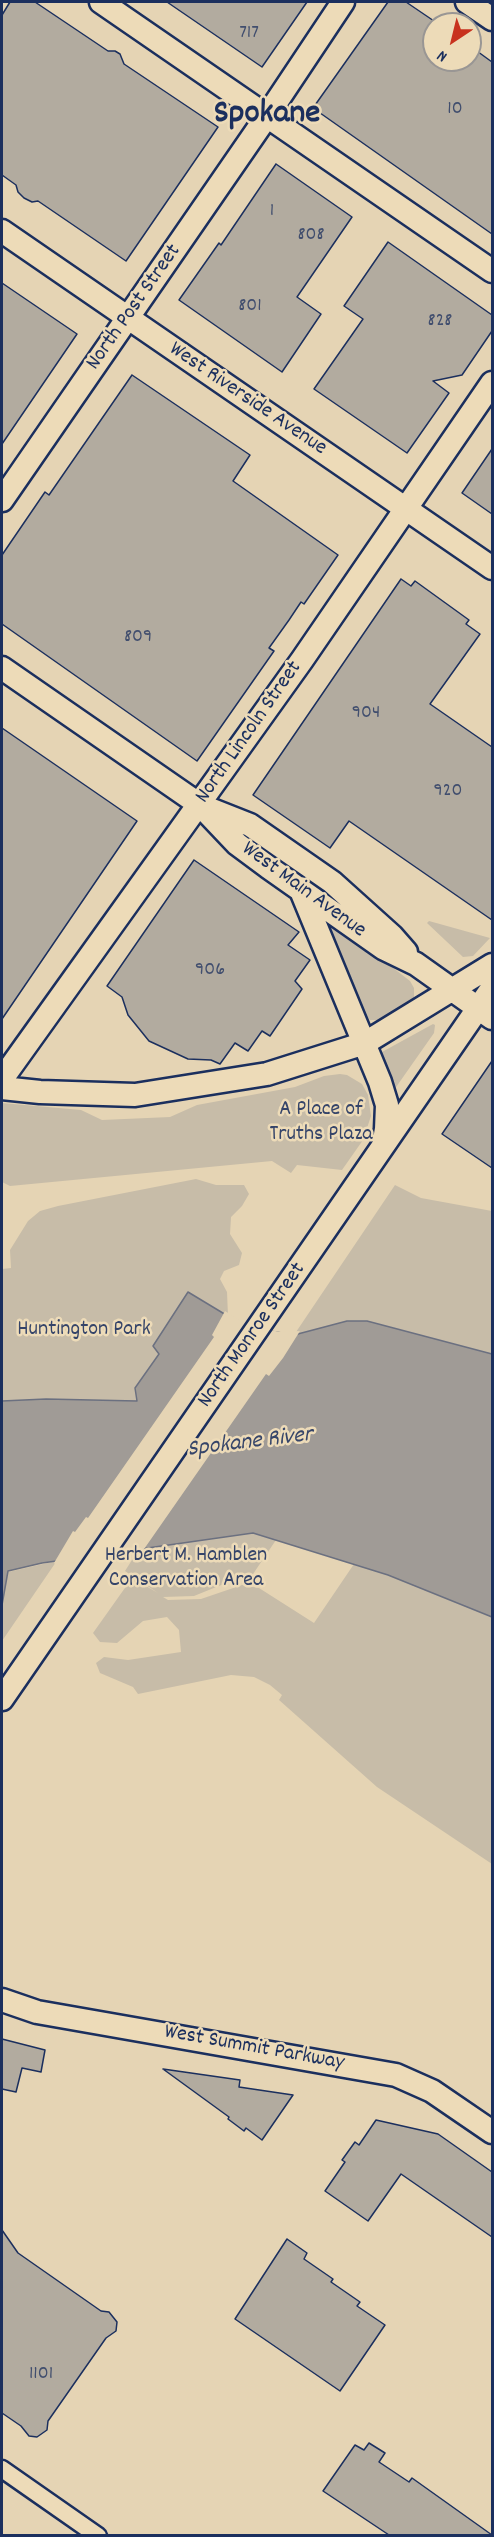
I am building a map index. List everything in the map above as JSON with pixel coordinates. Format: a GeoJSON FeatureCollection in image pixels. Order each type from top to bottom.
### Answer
{"type":"FeatureCollection","features":[{"type":"Feature","properties":{"kind":"main road"},"geometry":{"type":"LineString","coordinates":[[101,2],[492,271]]}},
{"type":"Feature","properties":{"kind":"main road","name":"North Post Street"},"geometry":{"type":"LineString","coordinates":[[2,500],[344,2]]}},
{"type":"Feature","properties":{"kind":"main road"},"geometry":{"type":"LineString","coordinates":[[467,2],[492,19]]}},
{"type":"Feature","properties":{"kind":"main road","name":"West Riverside Avenue"},"geometry":{"type":"LineString","coordinates":[[2,231],[492,568]]}},
{"type":"Feature","properties":{"kind":"main road","name":"North Lincoln Street"},"geometry":{"type":"LineString","coordinates":[[2,1079],[200,805],[492,383]]}},
{"type":"Feature","properties":{"kind":"main road","name":"West Main Avenue"},"geometry":{"type":"LineString","coordinates":[[2,668],[200,805],[237,844],[383,948],[416,964],[486,1013]]}},
{"type":"Feature","properties":{"kind":"main road","name":"West Main Avenue"},"geometry":{"type":"LineString","coordinates":[[200,805],[250,825],[332,882],[392,936],[416,964]]}},
{"type":"Feature","properties":{"kind":"main road","name":"North Monroe Street"},"geometry":{"type":"LineString","coordinates":[[300,888],[365,1043],[387,1105],[382,1151]]}},
{"type":"Feature","properties":{"kind":"main road"},"geometry":{"type":"LineString","coordinates":[[2,1088],[40,1092],[135,1095],[267,1074],[365,1043],[492,965]]}},
{"type":"Feature","properties":{"kind":"main road","name":"North Monroe Street"},"geometry":{"type":"LineString","coordinates":[[2,1699],[382,1151],[486,1013],[492,988]]}},
{"type":"Feature","properties":{"kind":"main road","name":"West Summit Parkway"},"geometry":{"type":"LineString","coordinates":[[2,2000],[37,2012],[396,2075],[432,2091],[492,2132]]}},
{"type":"Feature","properties":{"kind":"street"},"geometry":{"type":"LineString","coordinates":[[2,2469],[98,2535]]}},
{"type":"Feature","properties":{"kind":"green space"},"geometry":{"type":"Polygon","coordinates":[[[429,921],[490,938],[473,956],[463,957],[427,923],[429,921]]]}},
{"type":"Feature","properties":{"kind":"green space"},"geometry":{"type":"Polygon","coordinates":[[[331,922],[410,981],[414,988],[414,1000],[385,1020],[370,1020],[365,1015],[329,926],[331,922]]]}},
{"type":"Feature","properties":{"kind":"green space"},"geometry":{"type":"Polygon","coordinates":[[[435,1025],[434,1033],[394,1090],[381,1056],[382,1052],[435,1025]]]}},
{"type":"Feature","properties":{"kind":"green space","name":"A Place of Truths Plaza"},"geometry":{"type":"Polygon","coordinates":[[[347,1075],[362,1084],[368,1095],[371,1116],[363,1140],[342,1170],[297,1165],[291,1173],[272,1161],[10,1186],[2,1182],[2,1103],[81,1110],[102,1120],[170,1117],[197,1105],[295,1087],[324,1076],[347,1075]]]}},
{"type":"Feature","properties":{"kind":"green space","name":"Huntington Park"},"geometry":{"type":"Polygon","coordinates":[[[196,1179],[216,1185],[244,1185],[249,1194],[242,1206],[231,1217],[230,1234],[242,1253],[239,1265],[224,1271],[220,1279],[227,1292],[228,1316],[188,1292],[159,1354],[135,1388],[137,1401],[46,1399],[2,1401],[2,1269],[11,1268],[10,1250],[28,1221],[40,1211],[58,1206],[196,1179]]]}},
{"type":"Feature","properties":{"kind":"green space"},"geometry":{"type":"Polygon","coordinates":[[[395,1185],[421,1198],[492,1211],[492,1354],[367,1321],[347,1321],[294,1335],[395,1185]]]}},
{"type":"Feature","properties":{"kind":"green space","name":"Herbert M. Hamblen Conservation Area"},"geometry":{"type":"Polygon","coordinates":[[[253,1533],[276,1540],[251,1577],[241,1577],[194,1596],[163,1597],[168,1600],[201,1599],[242,1585],[259,1588],[314,1623],[354,1564],[388,1575],[492,1617],[492,1864],[377,1787],[279,1700],[282,1695],[270,1685],[254,1677],[231,1675],[138,1694],[133,1687],[100,1673],[96,1663],[104,1657],[128,1660],[181,1652],[179,1630],[167,1617],[143,1621],[117,1643],[100,1642],[93,1633],[132,1578],[158,1593],[125,1571],[139,1549],[253,1533]]]}},
{"type":"Feature","properties":{"kind":"green space"},"geometry":{"type":"Polygon","coordinates":[[[56,1561],[2,1641],[2,1605],[8,1572],[56,1561]]]}},
{"type":"Feature","properties":{"kind":"water","name":"Spokane River"},"geometry":{"type":"Polygon","coordinates":[[[188,1292],[246,1327],[294,1335],[347,1321],[367,1321],[492,1354],[492,1617],[388,1575],[253,1533],[42,1563],[8,1571],[2,1605],[2,1401],[46,1399],[137,1401],[135,1388],[159,1354],[153,1346],[188,1292]]]}},
{"type":"Feature","properties":{"kind":"pier"},"geometry":{"type":"Polygon","coordinates":[[[225,1311],[247,1325],[280,1332],[300,1331],[269,1376],[266,1374],[142,1552],[56,1565],[54,1563],[73,1531],[75,1532],[86,1517],[88,1518],[214,1337],[212,1335],[225,1311]]]}},
{"type":"Feature","properties":{"kind":"building"},"geometry":{"type":"Polygon","coordinates":[[[10,2],[35,2],[108,51],[120,54],[124,64],[218,127],[126,261],[38,201],[32,202],[24,198],[18,192],[16,185],[2,175],[2,15],[10,2]]]}},
{"type":"Feature","properties":{"kind":"building"},"geometry":{"type":"Polygon","coordinates":[[[167,2],[307,2],[262,67],[167,2]]]}},
{"type":"Feature","properties":{"kind":"building"},"geometry":{"type":"Polygon","coordinates":[[[388,2],[406,2],[422,13],[422,72],[482,72],[482,55],[492,62],[492,234],[313,108],[388,2]]]}},
{"type":"Feature","properties":{"kind":"building"},"geometry":{"type":"Polygon","coordinates":[[[276,164],[352,217],[297,297],[321,314],[282,372],[179,300],[219,243],[221,245],[276,164]]]}},
{"type":"Feature","properties":{"kind":"building"},"geometry":{"type":"Polygon","coordinates":[[[388,242],[492,315],[492,331],[462,375],[433,381],[449,393],[407,453],[314,389],[363,319],[344,306],[388,242]]]}},
{"type":"Feature","properties":{"kind":"building"},"geometry":{"type":"Polygon","coordinates":[[[2,283],[77,334],[2,444],[2,283]]]}},
{"type":"Feature","properties":{"kind":"building"},"geometry":{"type":"Polygon","coordinates":[[[132,375],[250,455],[233,481],[338,555],[304,604],[301,602],[269,648],[274,651],[197,761],[2,624],[2,555],[45,492],[49,495],[132,375]]]}},
{"type":"Feature","properties":{"kind":"building"},"geometry":{"type":"Polygon","coordinates":[[[492,449],[492,514],[462,493],[492,449]]]}},
{"type":"Feature","properties":{"kind":"building"},"geometry":{"type":"Polygon","coordinates":[[[401,579],[411,586],[415,581],[469,620],[466,624],[480,634],[430,704],[492,747],[492,920],[349,821],[330,848],[253,795],[401,579]]]}},
{"type":"Feature","properties":{"kind":"building"},"geometry":{"type":"Polygon","coordinates":[[[2,728],[137,821],[2,1019],[2,728]]]}},
{"type":"Feature","properties":{"kind":"building"},"geometry":{"type":"Polygon","coordinates":[[[194,860],[299,932],[288,945],[310,960],[295,981],[302,989],[270,1036],[262,1031],[248,1051],[235,1043],[220,1064],[211,1060],[188,1059],[149,1041],[128,1015],[122,997],[107,986],[194,860]]]}},
{"type":"Feature","properties":{"kind":"building"},"geometry":{"type":"Polygon","coordinates":[[[492,1061],[492,1168],[442,1134],[492,1061]]]}},
{"type":"Feature","properties":{"kind":"building"},"geometry":{"type":"Polygon","coordinates":[[[2,2039],[45,2050],[41,2072],[22,2068],[16,2092],[2,2089],[2,2039]]]}},
{"type":"Feature","properties":{"kind":"building"},"geometry":{"type":"Polygon","coordinates":[[[163,2069],[240,2080],[239,2087],[293,2095],[262,2140],[246,2128],[244,2131],[228,2119],[229,2117],[163,2069]]]}},
{"type":"Feature","properties":{"kind":"building"},"geometry":{"type":"Polygon","coordinates":[[[376,2120],[438,2134],[492,2172],[492,2237],[401,2174],[368,2221],[325,2191],[345,2162],[342,2160],[355,2142],[359,2145],[376,2120]]]}},
{"type":"Feature","properties":{"kind":"building"},"geometry":{"type":"Polygon","coordinates":[[[2,2230],[18,2253],[101,2311],[109,2312],[117,2322],[116,2331],[106,2338],[48,2421],[47,2430],[37,2437],[29,2436],[21,2426],[2,2413],[2,2230]]]}},
{"type":"Feature","properties":{"kind":"building"},"geometry":{"type":"Polygon","coordinates":[[[287,2239],[307,2253],[304,2259],[360,2302],[357,2306],[385,2325],[340,2391],[235,2319],[287,2239]]]}},
{"type":"Feature","properties":{"kind":"building"},"geometry":{"type":"Polygon","coordinates":[[[369,2443],[385,2453],[379,2462],[409,2482],[412,2478],[492,2535],[389,2535],[323,2491],[355,2445],[364,2450],[369,2443]]]}},
{"type":"Feature","properties":{"kind":"district","name":"Spokane"},"geometry":{"type":"Point","coordinates":[267,116]}}]}
